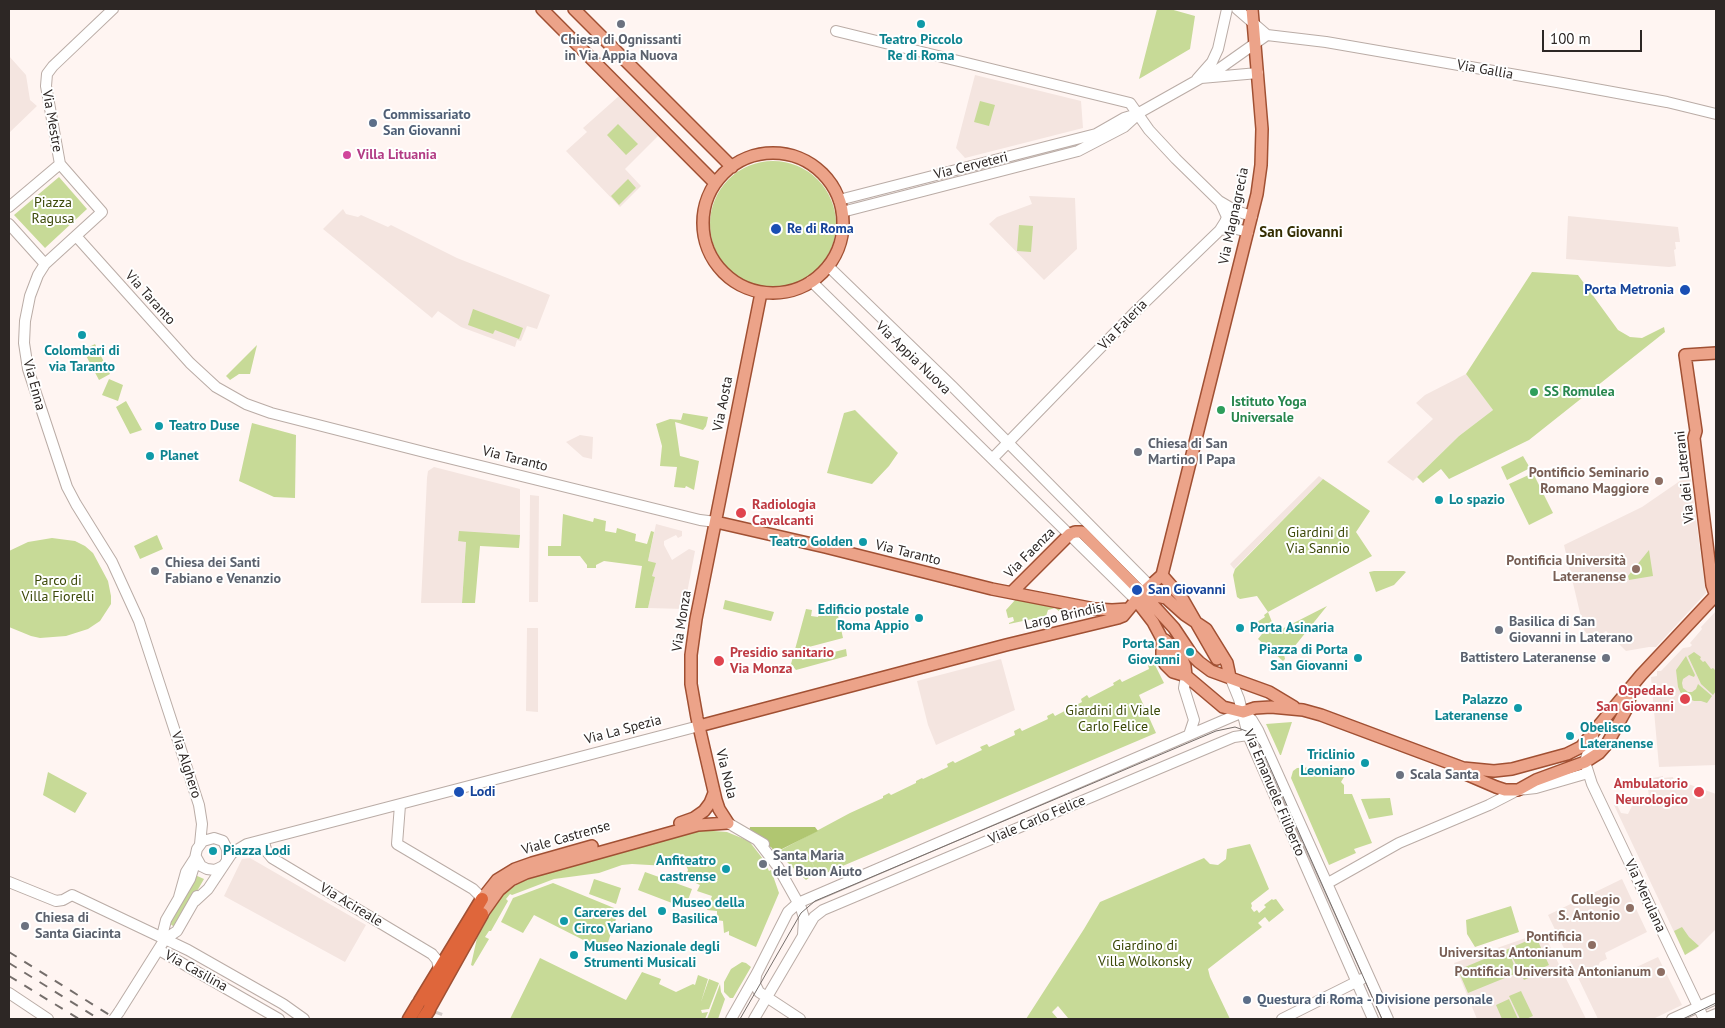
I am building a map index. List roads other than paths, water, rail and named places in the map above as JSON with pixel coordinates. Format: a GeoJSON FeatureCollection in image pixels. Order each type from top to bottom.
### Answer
{"type":"FeatureCollection","features":[{"type":"Feature","properties":{"kind":"highway","name":"Viale Castrense"},"geometry":{"type":"LineString","coordinates":[[409,1019],[428,1011],[445,970],[482,899]]}},
{"type":"Feature","properties":{"kind":"highway","name":"Viale Castrense"},"geometry":{"type":"LineString","coordinates":[[445,970],[482,914]]}},
{"type":"Feature","properties":{"kind":"main road"},"geometry":{"type":"LineString","coordinates":[[542,9],[715,183]]}},
{"type":"Feature","properties":{"kind":"main road"},"geometry":{"type":"LineString","coordinates":[[574,9],[732,167]]}},
{"type":"Feature","properties":{"kind":"main road"},"geometry":{"type":"LineString","coordinates":[[1207,73],[1219,45],[1222,24],[1227,9]]}},
{"type":"Feature","properties":{"kind":"main road"},"geometry":{"type":"LineString","coordinates":[[1137,114],[1227,62],[1267,35],[1237,9]]}},
{"type":"Feature","properties":{"kind":"main road","name":"Via Magnagrecia"},"geometry":{"type":"LineString","coordinates":[[1162,575],[1258,186],[1262,150],[1261,118],[1252,9]]}},
{"type":"Feature","properties":{"kind":"main road","name":"Via Mestre"},"geometry":{"type":"LineString","coordinates":[[60,164],[46,78],[51,68],[109,11]]}},
{"type":"Feature","properties":{"kind":"main road"},"geometry":{"type":"LineString","coordinates":[[836,31],[1130,103],[1149,130],[1219,201],[1225,210],[1226,217],[1220,230]]}},
{"type":"Feature","properties":{"kind":"main road","name":"Via Gallia"},"geometry":{"type":"LineString","coordinates":[[1267,35],[1318,41],[1557,82],[1666,102],[1716,114]]}},
{"type":"Feature","properties":{"kind":"main road"},"geometry":{"type":"LineString","coordinates":[[1219,45],[1220,51],[1230,70],[1238,74]]}},
{"type":"Feature","properties":{"kind":"main road"},"geometry":{"type":"LineString","coordinates":[[1207,73],[1258,73]]}},
{"type":"Feature","properties":{"kind":"main road","name":"Via Cerveteri"},"geometry":{"type":"LineString","coordinates":[[839,200],[1096,134],[1124,118],[1137,114]]}},
{"type":"Feature","properties":{"kind":"main road","name":"Via Cerveteri"},"geometry":{"type":"LineString","coordinates":[[842,212],[1068,154],[1088,147],[1124,127],[1137,114]]}},
{"type":"Feature","properties":{"kind":"main road"},"geometry":{"type":"LineString","coordinates":[[763,154],[782,154],[795,156],[812,165],[824,175],[839,200],[843,227],[840,243],[828,266],[812,281],[786,292],[761,293],[744,287],[730,279],[715,264],[708,250],[704,232],[704,215],[707,198],[715,183],[732,167],[748,158],[763,154]]}},
{"type":"Feature","properties":{"kind":"main road"},"geometry":{"type":"LineString","coordinates":[[9,207],[60,164],[102,212],[46,264],[9,224]]}},
{"type":"Feature","properties":{"kind":"main road"},"geometry":{"type":"LineString","coordinates":[[1219,201],[1236,211],[1252,216]]}},
{"type":"Feature","properties":{"kind":"main road"},"geometry":{"type":"LineString","coordinates":[[1220,230],[1233,228],[1248,232]]}},
{"type":"Feature","properties":{"kind":"main road","name":"Via Faleria"},"geometry":{"type":"LineString","coordinates":[[1008,441],[1137,310],[1220,230]]}},
{"type":"Feature","properties":{"kind":"main road","name":"Via Taranto"},"geometry":{"type":"LineString","coordinates":[[76,236],[190,363],[216,388],[246,404],[271,413],[428,454],[700,520],[716,522],[1012,592]]}},
{"type":"Feature","properties":{"kind":"main road","name":"Via Enna"},"geometry":{"type":"LineString","coordinates":[[46,264],[36,279],[27,308],[25,326],[26,357],[30,378],[59,467],[76,504],[112,562],[133,607]]}},
{"type":"Feature","properties":{"kind":"main road","name":"Via Appia Nuova"},"geometry":{"type":"LineString","coordinates":[[828,266],[1008,441],[1137,571],[1142,596]]}},
{"type":"Feature","properties":{"kind":"main road","name":"Via Appia Nuova"},"geometry":{"type":"LineString","coordinates":[[812,281],[1070,534],[1076,531],[1085,534],[1142,596]]}},
{"type":"Feature","properties":{"kind":"main road","name":"Via Aosta"},"geometry":{"type":"LineString","coordinates":[[716,522],[761,293]]}},
{"type":"Feature","properties":{"kind":"main road","name":"Via dei Laterani"},"geometry":{"type":"LineString","coordinates":[[1716,353],[1685,355],[1696,431],[1694,438],[1712,582],[1716,595]]}},
{"type":"Feature","properties":{"kind":"main road"},"geometry":{"type":"LineString","coordinates":[[993,458],[1008,441]]}},
{"type":"Feature","properties":{"kind":"main road","name":"Via Monza"},"geometry":{"type":"LineString","coordinates":[[699,726],[691,684],[691,655],[696,619],[716,522]]}},
{"type":"Feature","properties":{"kind":"main road","name":"Via Faenza"},"geometry":{"type":"LineString","coordinates":[[1012,592],[1070,534]]}},
{"type":"Feature","properties":{"kind":"main road"},"geometry":{"type":"LineString","coordinates":[[1142,596],[1162,575],[1179,594],[1230,678]]}},
{"type":"Feature","properties":{"kind":"main road","name":"Largo Brindisi"},"geometry":{"type":"LineString","coordinates":[[1012,592],[1112,610],[1142,596]]}},
{"type":"Feature","properties":{"kind":"main road"},"geometry":{"type":"LineString","coordinates":[[1189,735],[1243,712],[1268,707],[1298,709],[1321,714],[1471,770],[1494,771],[1520,767],[1576,750],[1593,734],[1610,710],[1647,668],[1716,595]]}},
{"type":"Feature","properties":{"kind":"main road"},"geometry":{"type":"LineString","coordinates":[[1142,596],[1166,598],[1204,627],[1226,663],[1243,712]]}},
{"type":"Feature","properties":{"kind":"main road"},"geometry":{"type":"LineString","coordinates":[[1142,596],[1173,660],[1186,676],[1221,706],[1232,711],[1243,712]]}},
{"type":"Feature","properties":{"kind":"main road"},"geometry":{"type":"LineString","coordinates":[[1142,596],[1177,631],[1197,660],[1211,671],[1272,693],[1298,709]]}},
{"type":"Feature","properties":{"kind":"main road","name":"Largo Brindisi"},"geometry":{"type":"LineString","coordinates":[[1006,645],[1114,620],[1123,616],[1142,596]]}},
{"type":"Feature","properties":{"kind":"main road","name":"Via Alghero"},"geometry":{"type":"LineString","coordinates":[[133,607],[202,816],[200,844]]}},
{"type":"Feature","properties":{"kind":"main road"},"geometry":{"type":"LineString","coordinates":[[1162,638],[1170,643],[1179,653],[1185,666],[1184,688],[1194,720],[1189,735]]}},
{"type":"Feature","properties":{"kind":"main road"},"geometry":{"type":"LineString","coordinates":[[1162,638],[1162,656],[1165,664],[1173,672],[1186,676]]}},
{"type":"Feature","properties":{"kind":"main road","name":"Via La Spezia"},"geometry":{"type":"LineString","coordinates":[[223,865],[236,850],[247,844],[1006,645]]}},
{"type":"Feature","properties":{"kind":"main road"},"geometry":{"type":"LineString","coordinates":[[1328,883],[1383,852],[1536,780],[1587,767],[1603,749],[1628,708],[1635,682]]}},
{"type":"Feature","properties":{"kind":"main road","name":"Via Emanuele Filiberto"},"geometry":{"type":"LineString","coordinates":[[1243,712],[1248,735],[1373,1019]]}},
{"type":"Feature","properties":{"kind":"main road","name":"Via Emanuele Filiberto"},"geometry":{"type":"LineString","coordinates":[[1243,712],[1252,720],[1258,730],[1388,1019]]}},
{"type":"Feature","properties":{"kind":"main road","name":"Via Nola"},"geometry":{"type":"LineString","coordinates":[[699,726],[719,810],[728,822],[758,841],[778,867],[803,915],[803,936]]}},
{"type":"Feature","properties":{"kind":"main road"},"geometry":{"type":"LineString","coordinates":[[1587,767],[1593,734]]}},
{"type":"Feature","properties":{"kind":"main road","name":"Viale Carlo Felice"},"geometry":{"type":"LineString","coordinates":[[798,903],[1189,735]]}},
{"type":"Feature","properties":{"kind":"main road","name":"Viale Carlo Felice"},"geometry":{"type":"LineString","coordinates":[[803,936],[814,917],[827,908],[1234,737],[1248,735]]}},
{"type":"Feature","properties":{"kind":"main road"},"geometry":{"type":"LineString","coordinates":[[1558,756],[1587,767]]}},
{"type":"Feature","properties":{"kind":"main road"},"geometry":{"type":"LineString","coordinates":[[1447,762],[1469,776],[1489,785],[1505,790],[1518,790]]}},
{"type":"Feature","properties":{"kind":"main road","name":"Via Merulana"},"geometry":{"type":"LineString","coordinates":[[1587,767],[1625,856],[1704,1019]]}},
{"type":"Feature","properties":{"kind":"main road","name":"Viale Castrense"},"geometry":{"type":"LineString","coordinates":[[482,899],[498,880],[526,865],[694,818],[706,808],[714,793]]}},
{"type":"Feature","properties":{"kind":"main road"},"geometry":{"type":"LineString","coordinates":[[400,805],[398,844],[478,893],[482,899],[482,914]]}},
{"type":"Feature","properties":{"kind":"main road","name":"Via Alghero"},"geometry":{"type":"LineString","coordinates":[[202,816],[221,840]]}},
{"type":"Feature","properties":{"kind":"main road","name":"Viale Castrense"},"geometry":{"type":"LineString","coordinates":[[482,914],[499,890],[511,880],[526,873],[698,825],[728,822]]}},
{"type":"Feature","properties":{"kind":"main road"},"geometry":{"type":"LineString","coordinates":[[158,950],[165,939],[177,931],[194,901],[206,887],[210,875],[223,865],[227,849],[221,840],[207,839],[200,844],[190,864],[187,877],[164,924],[163,932],[165,939]]}},
{"type":"Feature","properties":{"kind":"main road","name":"Via La Spezia"},"geometry":{"type":"LineString","coordinates":[[221,840],[247,844]]}},
{"type":"Feature","properties":{"kind":"main road","name":"Via Acireale"},"geometry":{"type":"LineString","coordinates":[[263,840],[267,852],[272,858],[432,954],[445,970]]}},
{"type":"Feature","properties":{"kind":"main road"},"geometry":{"type":"LineString","coordinates":[[195,857],[204,868],[211,870],[223,865]]}},
{"type":"Feature","properties":{"kind":"main road","name":"Via Casilina"},"geometry":{"type":"LineString","coordinates":[[9,882],[56,901],[63,900],[72,895],[165,939],[283,1004],[304,1019]]}},
{"type":"Feature","properties":{"kind":"main road"},"geometry":{"type":"LineString","coordinates":[[731,1019],[757,973],[786,914],[798,903]]}},
{"type":"Feature","properties":{"kind":"main road"},"geometry":{"type":"LineString","coordinates":[[754,1019],[803,936]]}},
{"type":"Feature","properties":{"kind":"main road","name":"Via Casilina"},"geometry":{"type":"LineString","coordinates":[[117,1015],[158,950],[279,1019]]}},
{"type":"Feature","properties":{"kind":"main road"},"geometry":{"type":"LineString","coordinates":[[757,973],[755,982],[759,992],[800,1019]]}},
{"type":"Feature","properties":{"kind":"main road"},"geometry":{"type":"LineString","coordinates":[[1282,1019],[1369,976]]}},
{"type":"Feature","properties":{"kind":"main road"},"geometry":{"type":"LineString","coordinates":[[9,993],[48,1019]]}},
{"type":"Feature","properties":{"kind":"main road"},"geometry":{"type":"LineString","coordinates":[[1672,1019],[1716,998]]}},
{"type":"Feature","properties":{"kind":"main road"},"geometry":{"type":"LineString","coordinates":[[1704,1019],[1716,1014]]}},
{"type":"Feature","properties":{"kind":"tram line"},"geometry":{"type":"LineString","coordinates":[[740,1019],[801,913],[815,901],[1216,731],[1235,727],[1249,732],[1260,745],[1382,1019]]}},
{"type":"Feature","properties":{"kind":"tram line"},"geometry":{"type":"LineString","coordinates":[[1683,1019],[1716,1003]]}},
{"type":"Feature","properties":{"kind":"railway"},"geometry":{"type":"LineString","coordinates":[[9,952],[116,1019]]}},
{"type":"Feature","properties":{"kind":"railway"},"geometry":{"type":"LineString","coordinates":[[9,963],[99,1019]]}},
{"type":"Feature","properties":{"kind":"railway"},"geometry":{"type":"LineString","coordinates":[[9,976],[79,1019]]}},
{"type":"Feature","properties":{"kind":"place","name":"Chiesa di Ognissanti in Via Appia Nuova"},"geometry":{"type":"Point","coordinates":[621,24]}},
{"type":"Feature","properties":{"kind":"place","name":"Teatro Piccolo Re di Roma"},"geometry":{"type":"Point","coordinates":[921,24]}},
{"type":"Feature","properties":{"kind":"place","name":"Commissariato San Giovanni"},"geometry":{"type":"Point","coordinates":[373,123]}},
{"type":"Feature","properties":{"kind":"place","name":"Villa Lituania"},"geometry":{"type":"Point","coordinates":[347,155]}},
{"type":"Feature","properties":{"kind":"place","name":"Re di Roma"},"geometry":{"type":"Point","coordinates":[776,229]}},
{"type":"Feature","properties":{"kind":"place","name":"Porta Metronia"},"geometry":{"type":"Point","coordinates":[1685,290]}},
{"type":"Feature","properties":{"kind":"place","name":"Colombari di via Taranto"},"geometry":{"type":"Point","coordinates":[82,335]}},
{"type":"Feature","properties":{"kind":"place","name":"SS Romulea"},"geometry":{"type":"Point","coordinates":[1534,392]}},
{"type":"Feature","properties":{"kind":"place","name":"Istituto Yoga Universale"},"geometry":{"type":"Point","coordinates":[1221,410]}},
{"type":"Feature","properties":{"kind":"place","name":"Teatro Duse"},"geometry":{"type":"Point","coordinates":[159,426]}},
{"type":"Feature","properties":{"kind":"place","name":"Chiesa di San Martino I Papa"},"geometry":{"type":"Point","coordinates":[1138,452]}},
{"type":"Feature","properties":{"kind":"place","name":"Planet"},"geometry":{"type":"Point","coordinates":[150,456]}},
{"type":"Feature","properties":{"kind":"place","name":"Pontificio Seminario Romano Maggiore"},"geometry":{"type":"Point","coordinates":[1659,481]}},
{"type":"Feature","properties":{"kind":"place","name":"Lo spazio"},"geometry":{"type":"Point","coordinates":[1439,500]}},
{"type":"Feature","properties":{"kind":"place","name":"Radiologia Cavalcanti"},"geometry":{"type":"Point","coordinates":[741,513]}},
{"type":"Feature","properties":{"kind":"place","name":"Teatro Golden"},"geometry":{"type":"Point","coordinates":[863,542]}},
{"type":"Feature","properties":{"kind":"place","name":"Pontificia Università Lateranense"},"geometry":{"type":"Point","coordinates":[1636,569]}},
{"type":"Feature","properties":{"kind":"place","name":"Chiesa dei Santi Fabiano e Venanzio"},"geometry":{"type":"Point","coordinates":[155,571]}},
{"type":"Feature","properties":{"kind":"place","name":"San Giovanni"},"geometry":{"type":"Point","coordinates":[1137,590]}},
{"type":"Feature","properties":{"kind":"place","name":"Edificio postale Roma Appio"},"geometry":{"type":"Point","coordinates":[919,618]}},
{"type":"Feature","properties":{"kind":"place","name":"Porta Asinaria"},"geometry":{"type":"Point","coordinates":[1240,628]}},
{"type":"Feature","properties":{"kind":"place","name":"Basilica di San Giovanni in Laterano"},"geometry":{"type":"Point","coordinates":[1499,630]}},
{"type":"Feature","properties":{"kind":"place","name":"Porta San Giovanni"},"geometry":{"type":"Point","coordinates":[1190,652]}},
{"type":"Feature","properties":{"kind":"place","name":"Piazza di Porta San Giovanni"},"geometry":{"type":"Point","coordinates":[1358,658]}},
{"type":"Feature","properties":{"kind":"place","name":"Battistero Lateranense"},"geometry":{"type":"Point","coordinates":[1606,658]}},
{"type":"Feature","properties":{"kind":"place","name":"Presidio sanitario Via Monza"},"geometry":{"type":"Point","coordinates":[719,661]}},
{"type":"Feature","properties":{"kind":"place","name":"Ospedale San Giovanni"},"geometry":{"type":"Point","coordinates":[1685,699]}},
{"type":"Feature","properties":{"kind":"place","name":"Palazzo Lateranense"},"geometry":{"type":"Point","coordinates":[1518,708]}},
{"type":"Feature","properties":{"kind":"place","name":"Obelisco Lateranense"},"geometry":{"type":"Point","coordinates":[1570,736]}},
{"type":"Feature","properties":{"kind":"place","name":"Triclinio Leoniano"},"geometry":{"type":"Point","coordinates":[1365,763]}},
{"type":"Feature","properties":{"kind":"place","name":"Scala Santa"},"geometry":{"type":"Point","coordinates":[1400,775]}},
{"type":"Feature","properties":{"kind":"place","name":"Lodi"},"geometry":{"type":"Point","coordinates":[459,792]}},
{"type":"Feature","properties":{"kind":"place","name":"Ambulatorio Neurologico"},"geometry":{"type":"Point","coordinates":[1699,792]}},
{"type":"Feature","properties":{"kind":"place","name":"Piazza Lodi"},"geometry":{"type":"Point","coordinates":[213,851]}},
{"type":"Feature","properties":{"kind":"place","name":"Santa Maria del Buon Aiuto"},"geometry":{"type":"Point","coordinates":[763,864]}},
{"type":"Feature","properties":{"kind":"place","name":"Anfiteatro castrense"},"geometry":{"type":"Point","coordinates":[726,869]}},
{"type":"Feature","properties":{"kind":"place","name":"Collegio S. Antonio"},"geometry":{"type":"Point","coordinates":[1630,908]}},
{"type":"Feature","properties":{"kind":"place","name":"Museo della Basilica"},"geometry":{"type":"Point","coordinates":[662,911]}},
{"type":"Feature","properties":{"kind":"place","name":"Carceres del Circo Variano"},"geometry":{"type":"Point","coordinates":[564,921]}},
{"type":"Feature","properties":{"kind":"place","name":"Chiesa di Santa Giacinta"},"geometry":{"type":"Point","coordinates":[25,926]}},
{"type":"Feature","properties":{"kind":"place","name":"Pontificia Universitas Antonianum"},"geometry":{"type":"Point","coordinates":[1592,945]}},
{"type":"Feature","properties":{"kind":"place","name":"Museo Nazionale degli Strumenti Musicali"},"geometry":{"type":"Point","coordinates":[574,955]}},
{"type":"Feature","properties":{"kind":"place","name":"Pontificia Università Antonianum"},"geometry":{"type":"Point","coordinates":[1661,972]}},
{"type":"Feature","properties":{"kind":"place","name":"Questura di Roma - Divisione personale"},"geometry":{"type":"Point","coordinates":[1247,1000]}},
{"type":"Feature","properties":{"kind":"district","name":"San Giovanni"},"geometry":{"type":"Point","coordinates":[1301,233]}},
{"type":"Feature","properties":{"kind":"park label","name":"Piazza Ragusa"},"geometry":{"type":"Point","coordinates":[53,212]}},
{"type":"Feature","properties":{"kind":"park label","name":"Giardini di Via Sannio"},"geometry":{"type":"Point","coordinates":[1318,542]}},
{"type":"Feature","properties":{"kind":"park label","name":"Parco di Villa Fiorelli"},"geometry":{"type":"Point","coordinates":[58,590]}},
{"type":"Feature","properties":{"kind":"park label","name":"Giardini di Viale Carlo Felice"},"geometry":{"type":"Point","coordinates":[1113,720]}},
{"type":"Feature","properties":{"kind":"park label","name":"Giardino di Villa Wolkonsky"},"geometry":{"type":"Point","coordinates":[1145,954]}}]}
